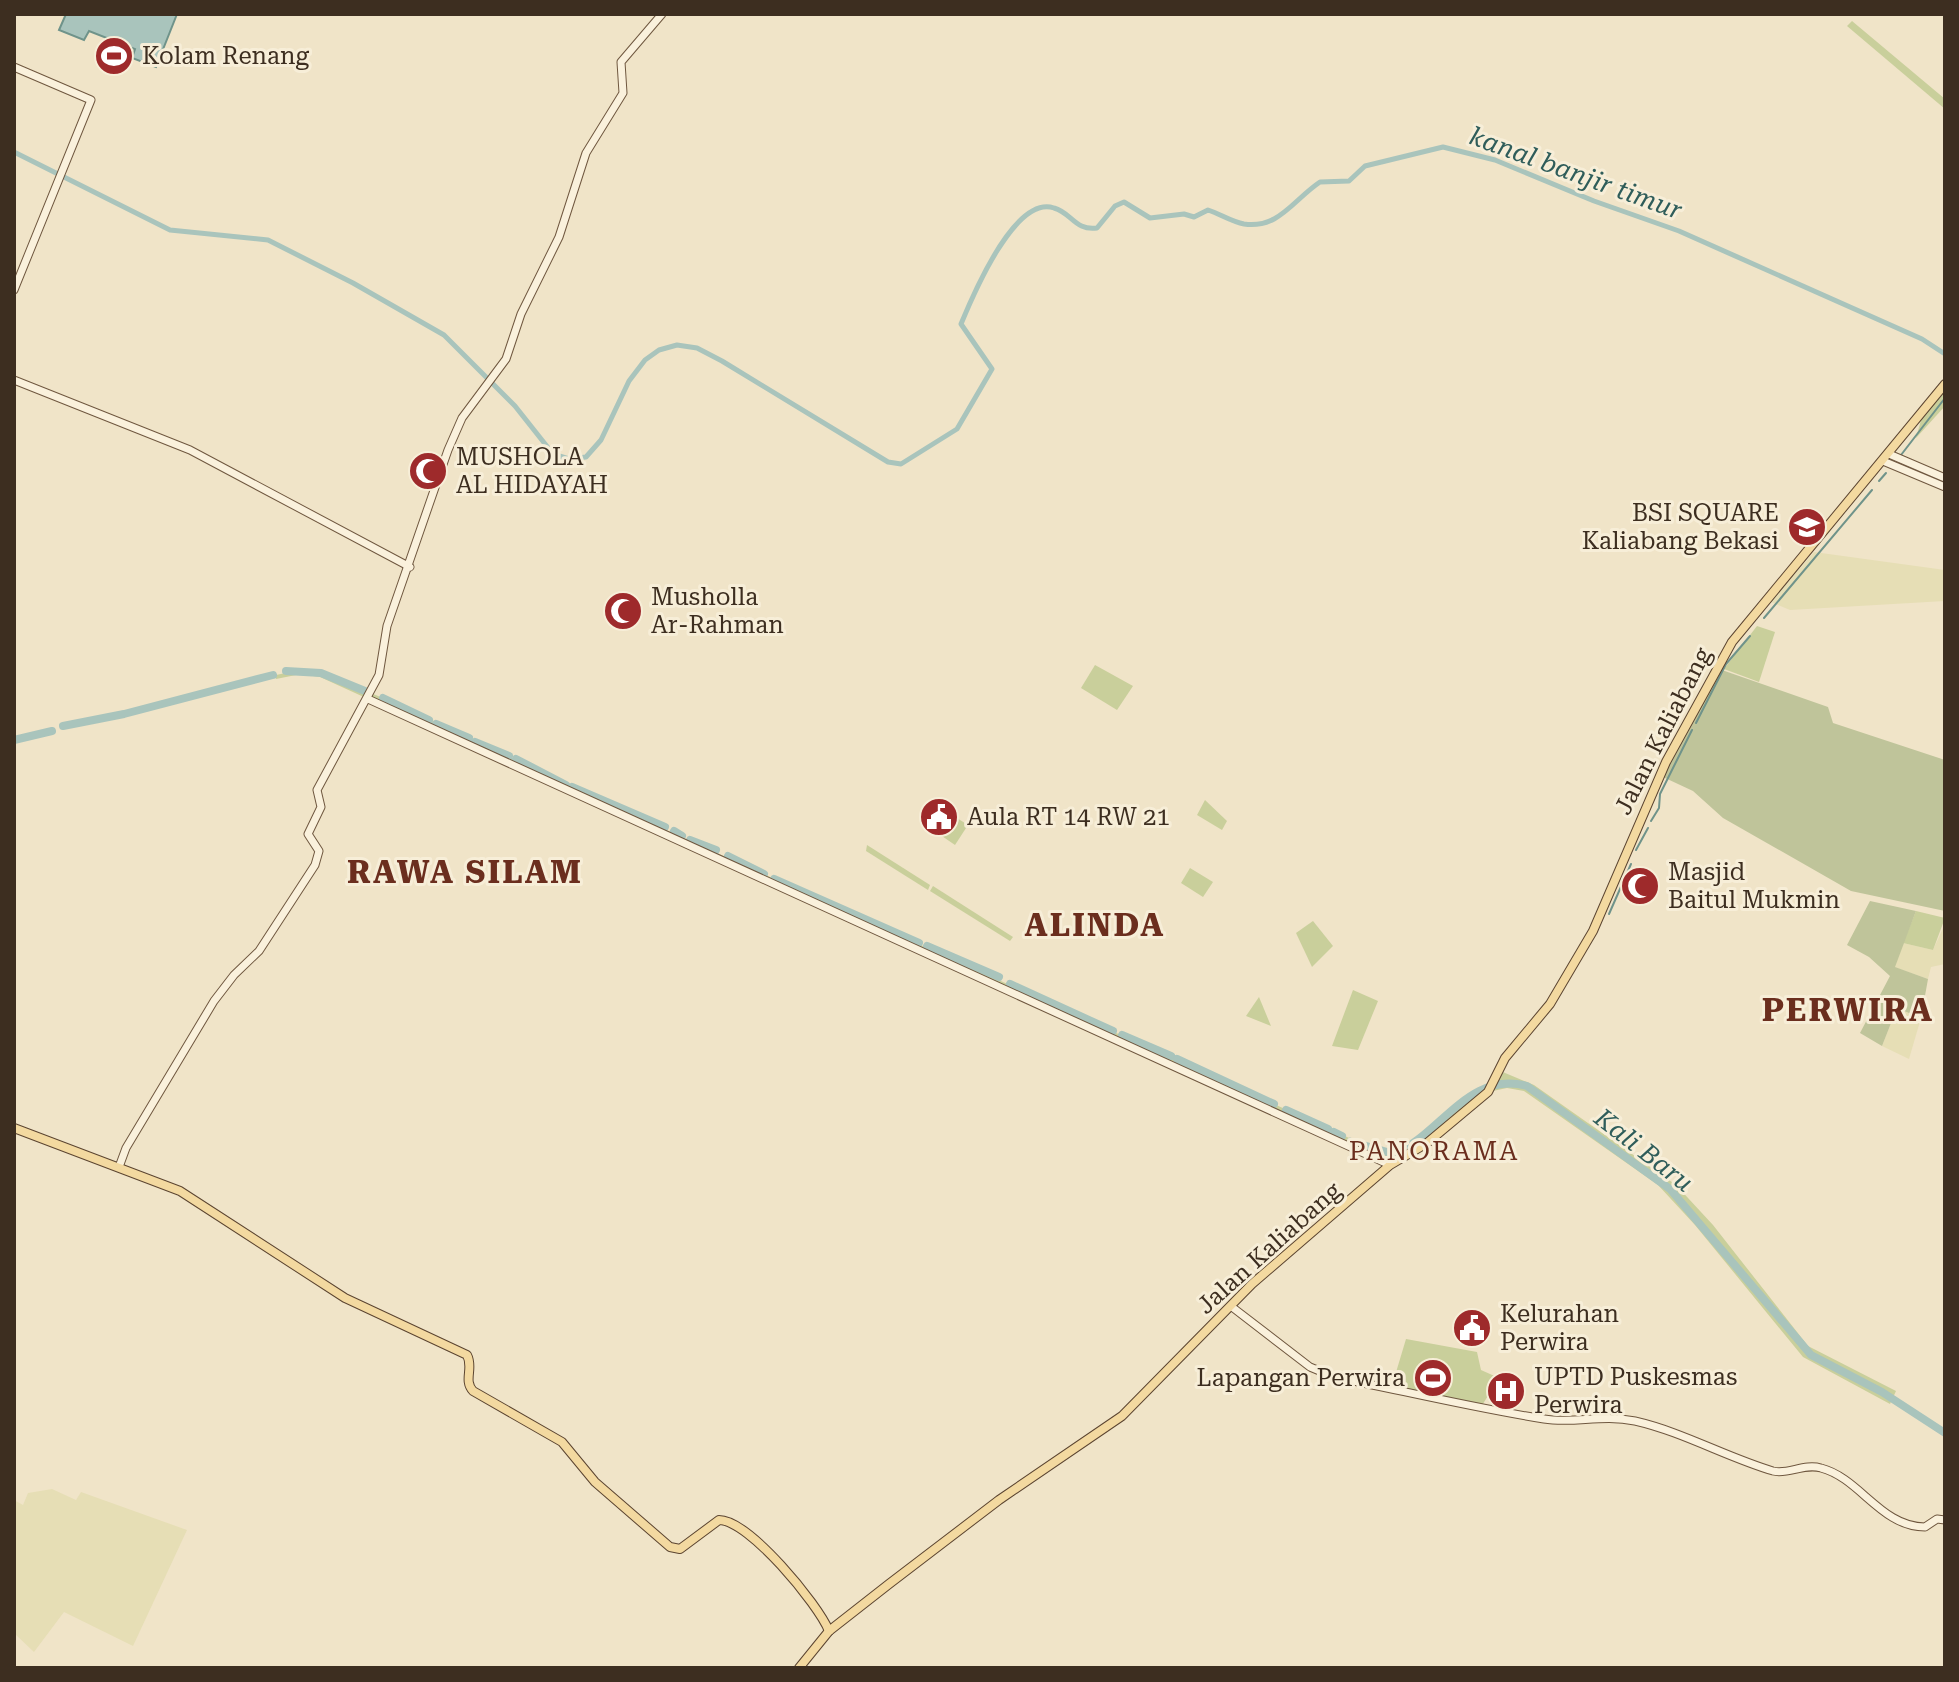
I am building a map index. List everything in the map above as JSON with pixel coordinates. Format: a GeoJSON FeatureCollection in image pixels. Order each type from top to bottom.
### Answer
{"type":"FeatureCollection","features":[{"type":"Feature","properties":{"kind":"main road","name":"Jalan Kaliabang"},"geometry":{"type":"LineString","coordinates":[[799,1668],[829,1631],[999,1500],[1104,1430],[1252,1284],[1390,1165],[1427,1143],[1490,1090],[1496,1074],[1550,1004],[1596,926],[1666,762],[1711,675],[1748,620],[1892,460],[1945,384]]}},
{"type":"Feature","properties":{"kind":"main road"},"geometry":{"type":"LineString","coordinates":[[14,1128],[180,1191],[371,1313],[467,1355],[470,1361],[468,1383],[473,1391],[572,1450],[595,1482],[670,1547],[680,1549],[719,1520],[730,1521],[745,1530],[790,1575],[829,1631]]}},
{"type":"Feature","properties":{"kind":"street"},"geometry":{"type":"LineString","coordinates":[[119,1167],[126,1148],[214,1001],[259,951],[315,865],[319,851],[308,834],[321,807],[317,790],[370,695],[382,667],[387,626],[410,567],[448,450],[462,418],[491,382],[559,237],[586,153],[623,93],[621,62],[662,14]]}},
{"type":"Feature","properties":{"kind":"street"},"geometry":{"type":"LineString","coordinates":[[14,67],[91,100],[14,290]]}},
{"type":"Feature","properties":{"kind":"street"},"geometry":{"type":"LineString","coordinates":[[14,380],[190,450],[410,567]]}},
{"type":"Feature","properties":{"kind":"street"},"geometry":{"type":"LineString","coordinates":[[1892,460],[1945,478]]}},
{"type":"Feature","properties":{"kind":"street"},"geometry":{"type":"LineString","coordinates":[[1892,460],[1945,487]]}},
{"type":"Feature","properties":{"kind":"street"},"geometry":{"type":"LineString","coordinates":[[370,695],[1390,1165]]}},
{"type":"Feature","properties":{"kind":"street"},"geometry":{"type":"LineString","coordinates":[[1232,1307],[1310,1367],[1334,1377],[1548,1420],[1595,1416],[1633,1421],[1685,1436],[1773,1471],[1810,1465],[1829,1470],[1889,1515],[1908,1524],[1925,1527],[1937,1519],[1945,1520]]}},
{"type":"Feature","properties":{"kind":"shaded area"},"geometry":{"type":"Polygon","coordinates":[[[1814,552],[1945,570],[1945,601],[1790,610],[1771,602],[1814,552]]]}},
{"type":"Feature","properties":{"kind":"shaded area"},"geometry":{"type":"Polygon","coordinates":[[[1945,924],[1945,964],[1931,967],[1928,979],[1894,967],[1903,943],[1933,950],[1945,924]]]}},
{"type":"Feature","properties":{"kind":"shaded area"},"geometry":{"type":"Polygon","coordinates":[[[1897,1008],[1921,1018],[1909,1059],[1882,1046],[1897,1008]]]}},
{"type":"Feature","properties":{"kind":"shaded area"},"geometry":{"type":"Polygon","coordinates":[[[52,1489],[76,1500],[81,1492],[187,1530],[133,1646],[64,1612],[34,1652],[14,1633],[14,1500],[23,1505],[28,1493],[52,1489]]]}},
{"type":"Feature","properties":{"kind":"green space"},"geometry":{"type":"Polygon","coordinates":[[[1852,21],[1945,99],[1945,109],[1847,26],[1852,21]]]}},
{"type":"Feature","properties":{"kind":"green space"},"geometry":{"type":"Polygon","coordinates":[[[1945,384],[1945,406],[1916,438],[1923,413],[1945,384]]]}},
{"type":"Feature","properties":{"kind":"green space"},"geometry":{"type":"Polygon","coordinates":[[[1757,626],[1775,632],[1759,682],[1724,669],[1757,626]]]}},
{"type":"Feature","properties":{"kind":"green space"},"geometry":{"type":"Polygon","coordinates":[[[1095,665],[1133,686],[1117,710],[1081,688],[1095,665]]]}},
{"type":"Feature","properties":{"kind":"green space"},"geometry":{"type":"Polygon","coordinates":[[[1719,669],[1828,707],[1833,723],[1945,760],[1945,911],[1851,891],[1723,818],[1693,791],[1663,777],[1719,669]]]}},
{"type":"Feature","properties":{"kind":"green space"},"geometry":{"type":"Polygon","coordinates":[[[300,670],[321,673],[383,698],[635,816],[1378,1151],[1394,1154],[1402,1151],[1477,1091],[1492,1085],[1498,1070],[1534,1085],[1676,1185],[1713,1225],[1808,1346],[1896,1391],[1890,1404],[1803,1357],[1695,1225],[1658,1185],[1524,1091],[1507,1088],[1488,1092],[1390,1165],[320,677],[301,674],[276,679],[276,675],[300,670]]]}},
{"type":"Feature","properties":{"kind":"green space"},"geometry":{"type":"Polygon","coordinates":[[[1205,800],[1227,821],[1222,830],[1197,815],[1205,800]]]}},
{"type":"Feature","properties":{"kind":"green space"},"geometry":{"type":"Polygon","coordinates":[[[949,813],[968,825],[955,845],[936,832],[949,813]]]}},
{"type":"Feature","properties":{"kind":"green space"},"geometry":{"type":"Polygon","coordinates":[[[867,845],[930,885],[928,890],[866,851],[867,845]]]}},
{"type":"Feature","properties":{"kind":"green space"},"geometry":{"type":"Polygon","coordinates":[[[1190,868],[1213,882],[1203,897],[1181,883],[1190,868]]]}},
{"type":"Feature","properties":{"kind":"green space"},"geometry":{"type":"Polygon","coordinates":[[[933,886],[1013,937],[1010,941],[930,891],[933,886]]]}},
{"type":"Feature","properties":{"kind":"green space"},"geometry":{"type":"Polygon","coordinates":[[[1870,901],[1916,911],[1895,967],[1928,979],[1921,1018],[1897,1008],[1882,1046],[1860,1033],[1890,976],[1869,957],[1847,945],[1870,901]]]}},
{"type":"Feature","properties":{"kind":"green space"},"geometry":{"type":"Polygon","coordinates":[[[1916,911],[1945,918],[1933,950],[1903,943],[1916,911]]]}},
{"type":"Feature","properties":{"kind":"green space"},"geometry":{"type":"Polygon","coordinates":[[[1313,921],[1333,946],[1312,967],[1296,933],[1313,921]]]}},
{"type":"Feature","properties":{"kind":"green space"},"geometry":{"type":"Polygon","coordinates":[[[1353,990],[1378,1001],[1358,1050],[1332,1046],[1353,990]]]}},
{"type":"Feature","properties":{"kind":"green space"},"geometry":{"type":"Polygon","coordinates":[[[1259,997],[1271,1026],[1246,1016],[1259,997]]]}},
{"type":"Feature","properties":{"kind":"green space","name":"Lapangan Perwira"},"geometry":{"type":"Polygon","coordinates":[[[1406,1339],[1477,1352],[1481,1370],[1499,1378],[1481,1407],[1391,1389],[1406,1339]]]}},
{"type":"Feature","properties":{"kind":"water"},"geometry":{"type":"Polygon","coordinates":[[[66,14],[177,14],[156,67],[132,58],[135,49],[89,31],[84,40],[59,30],[66,14]]]}},
{"type":"Feature","properties":{"kind":"waterway","name":"kanal banjir timur"},"geometry":{"type":"LineString","coordinates":[[14,152],[170,230],[268,240],[353,283],[444,335],[515,406],[553,454],[569,459],[586,457],[601,440],[629,381],[645,360],[659,350],[677,345],[697,348],[722,361],[888,462],[901,464],[957,429],[992,369],[961,324],[997,250],[1011,231],[1039,208],[1054,208],[1090,228],[1097,228],[1115,206],[1124,202],[1150,218],[1184,214],[1194,217],[1208,210],[1240,223],[1256,224],[1276,218],[1320,182],[1349,181],[1365,166],[1443,147],[1495,160],[1594,201],[1679,231],[1922,339],[1945,354]]}},
{"type":"Feature","properties":{"kind":"waterway"},"geometry":{"type":"LineString","coordinates":[[1901,455],[1945,398]]}},
{"type":"Feature","properties":{"kind":"waterway"},"geometry":{"type":"LineString","coordinates":[[1879,481],[1886,473]]}},
{"type":"Feature","properties":{"kind":"waterway"},"geometry":{"type":"LineString","coordinates":[[1764,618],[1872,490]]}},
{"type":"Feature","properties":{"kind":"waterway"},"geometry":{"type":"LineString","coordinates":[[1696,723],[1726,664],[1750,636]]}},
{"type":"Feature","properties":{"kind":"waterway"},"geometry":{"type":"LineString","coordinates":[[286,671],[321,673],[365,691]]}},
{"type":"Feature","properties":{"kind":"waterway"},"geometry":{"type":"LineString","coordinates":[[63,726],[124,714],[273,675]]}},
{"type":"Feature","properties":{"kind":"waterway"},"geometry":{"type":"LineString","coordinates":[[383,698],[429,720]]}},
{"type":"Feature","properties":{"kind":"waterway"},"geometry":{"type":"LineString","coordinates":[[436,724],[469,738]]}},
{"type":"Feature","properties":{"kind":"waterway"},"geometry":{"type":"LineString","coordinates":[[1651,821],[1659,808],[1660,794],[1692,730]]}},
{"type":"Feature","properties":{"kind":"waterway"},"geometry":{"type":"LineString","coordinates":[[14,740],[52,731]]}},
{"type":"Feature","properties":{"kind":"waterway"},"geometry":{"type":"LineString","coordinates":[[475,742],[509,756]]}},
{"type":"Feature","properties":{"kind":"waterway"},"geometry":{"type":"LineString","coordinates":[[516,759],[566,785]]}},
{"type":"Feature","properties":{"kind":"waterway"},"geometry":{"type":"LineString","coordinates":[[572,787],[665,827]]}},
{"type":"Feature","properties":{"kind":"waterway"},"geometry":{"type":"LineString","coordinates":[[1636,850],[1648,828]]}},
{"type":"Feature","properties":{"kind":"waterway"},"geometry":{"type":"LineString","coordinates":[[674,831],[682,836]]}},
{"type":"Feature","properties":{"kind":"waterway"},"geometry":{"type":"LineString","coordinates":[[690,840],[716,850]]}},
{"type":"Feature","properties":{"kind":"waterway"},"geometry":{"type":"LineString","coordinates":[[728,856],[764,874]]}},
{"type":"Feature","properties":{"kind":"waterway"},"geometry":{"type":"LineString","coordinates":[[1609,914],[1631,864]]}},
{"type":"Feature","properties":{"kind":"waterway"},"geometry":{"type":"LineString","coordinates":[[774,879],[919,943]]}},
{"type":"Feature","properties":{"kind":"waterway"},"geometry":{"type":"LineString","coordinates":[[927,946],[999,977]]}},
{"type":"Feature","properties":{"kind":"waterway"},"geometry":{"type":"LineString","coordinates":[[1010,984],[1113,1031]]}},
{"type":"Feature","properties":{"kind":"waterway"},"geometry":{"type":"LineString","coordinates":[[1122,1035],[1171,1056]]}},
{"type":"Feature","properties":{"kind":"waterway"},"geometry":{"type":"LineString","coordinates":[[1177,1059],[1274,1104]]}},
{"type":"Feature","properties":{"kind":"waterway","name":"Kali Baru"},"geometry":{"type":"LineString","coordinates":[[1363,1145],[1394,1154],[1411,1145],[1472,1095],[1488,1087],[1507,1084],[1527,1086],[1670,1189],[1811,1355],[1882,1392],[1945,1433]]}},
{"type":"Feature","properties":{"kind":"waterway"},"geometry":{"type":"LineString","coordinates":[[1286,1110],[1328,1129]]}},
{"type":"Feature","properties":{"kind":"waterway"},"geometry":{"type":"LineString","coordinates":[[1334,1132],[1342,1136]]}},
{"type":"Feature","properties":{"kind":"waterway"},"geometry":{"type":"LineString","coordinates":[[1350,1140],[1363,1145]]}},
{"type":"Feature","properties":{"kind":"place","name":"Kolam Renang"},"geometry":{"type":"Point","coordinates":[114,56]}},
{"type":"Feature","properties":{"kind":"place","name":"MUSHOLA AL HIDAYAH"},"geometry":{"type":"Point","coordinates":[428,471]}},
{"type":"Feature","properties":{"kind":"place","name":"BSI SQUARE Kaliabang Bekasi"},"geometry":{"type":"Point","coordinates":[1807,527]}},
{"type":"Feature","properties":{"kind":"place","name":"Musholla Ar-Rahman"},"geometry":{"type":"Point","coordinates":[623,611]}},
{"type":"Feature","properties":{"kind":"place","name":"Aula RT 14 RW 21"},"geometry":{"type":"Point","coordinates":[939,817]}},
{"type":"Feature","properties":{"kind":"place","name":"Masjid Baitul Mukmin"},"geometry":{"type":"Point","coordinates":[1640,886]}},
{"type":"Feature","properties":{"kind":"place","name":"Kelurahan Perwira"},"geometry":{"type":"Point","coordinates":[1472,1328]}},
{"type":"Feature","properties":{"kind":"place","name":"Lapangan Perwira"},"geometry":{"type":"Point","coordinates":[1433,1378]}},
{"type":"Feature","properties":{"kind":"place","name":"UPTD Puskesmas Perwira"},"geometry":{"type":"Point","coordinates":[1506,1391]}},
{"type":"Feature","properties":{"kind":"district","name":"RAWA SILAM"},"geometry":{"type":"Point","coordinates":[465,872]}},
{"type":"Feature","properties":{"kind":"district","name":"ALINDA"},"geometry":{"type":"Point","coordinates":[1095,925]}},
{"type":"Feature","properties":{"kind":"district","name":"PERWIRA"},"geometry":{"type":"Point","coordinates":[1848,1010]}},
{"type":"Feature","properties":{"kind":"district","name":"PANORAMA"},"geometry":{"type":"Point","coordinates":[1434,1151]}}]}
